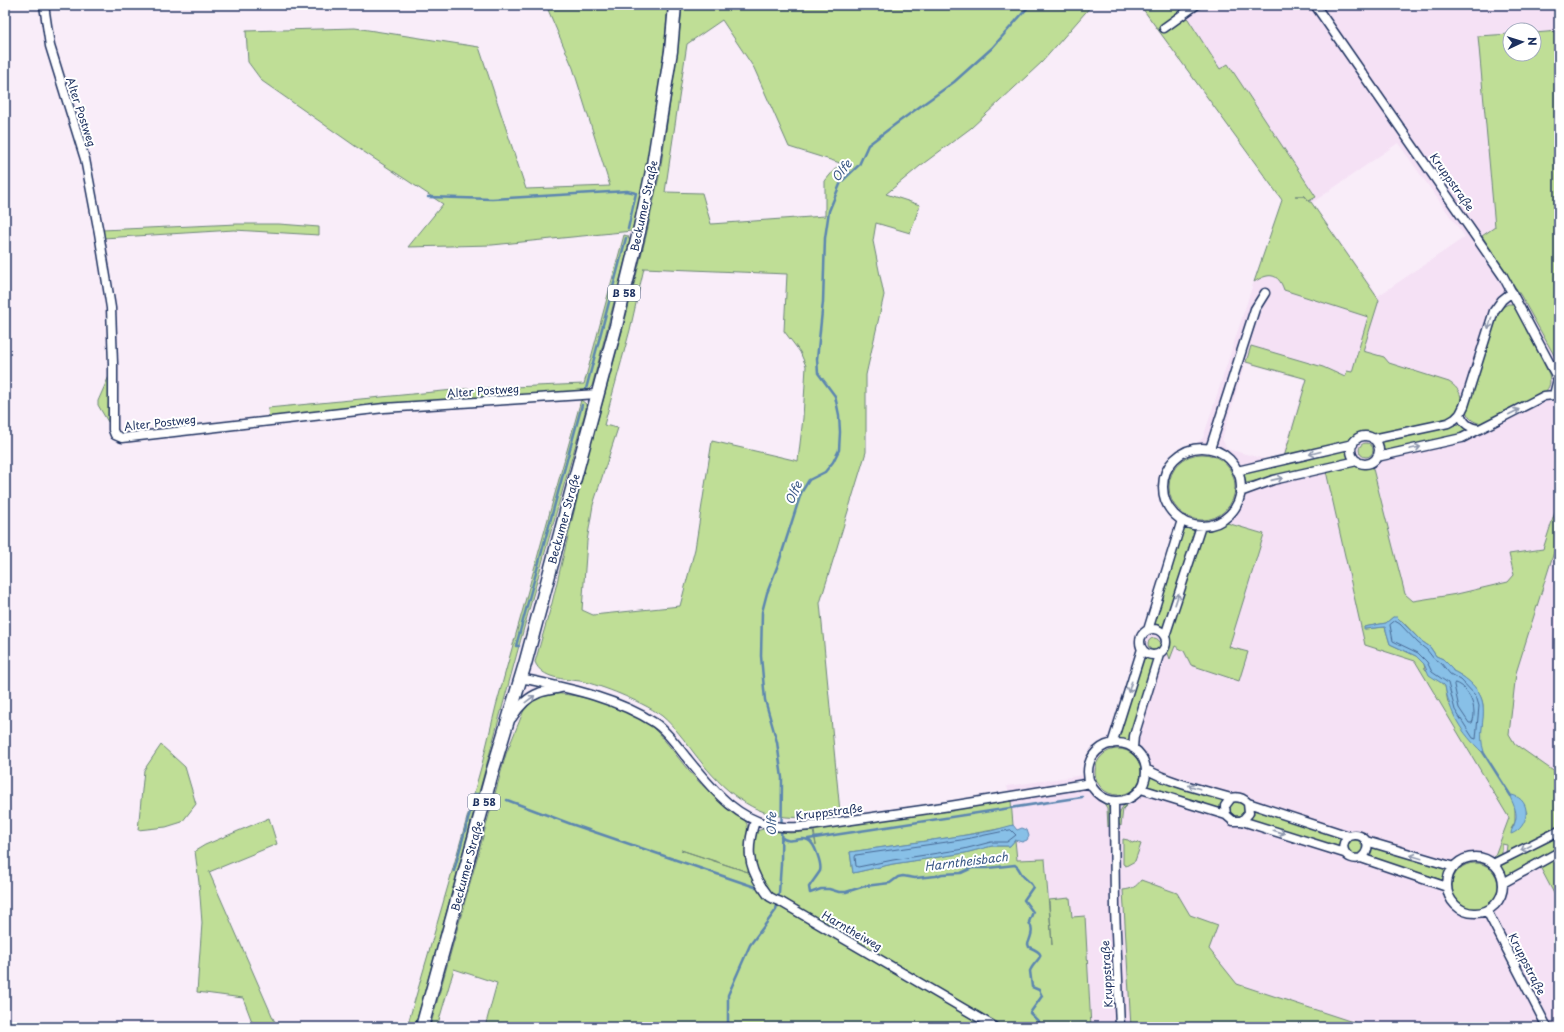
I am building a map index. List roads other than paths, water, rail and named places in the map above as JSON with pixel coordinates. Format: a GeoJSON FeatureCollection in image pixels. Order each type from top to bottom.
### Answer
{"type":"FeatureCollection","features":[{"type":"Feature","properties":{"kind":"main road","name":"Beckumer Straße"},"geometry":{"type":"LineString","coordinates":[[422,1027],[521,678],[639,232],[652,171],[671,51],[675,5]]}},
{"type":"Feature","properties":{"kind":"street","name":"Alter Postweg"},"geometry":{"type":"LineString","coordinates":[[44,5],[50,46],[85,159],[99,233],[111,308],[113,426],[115,435],[122,438],[384,408],[597,394]]}},
{"type":"Feature","properties":{"kind":"street"},"geometry":{"type":"LineString","coordinates":[[1164,28],[1196,5]]}},
{"type":"Feature","properties":{"kind":"street","name":"Kruppstraße"},"geometry":{"type":"LineString","coordinates":[[1315,5],[1457,208],[1512,292],[1559,379],[1556,396]]}},
{"type":"Feature","properties":{"kind":"street"},"geometry":{"type":"LineString","coordinates":[[1373,439],[1448,423],[1460,414],[1468,395],[1494,311],[1502,300],[1512,292]]}},
{"type":"Feature","properties":{"kind":"street"},"geometry":{"type":"LineString","coordinates":[[1210,449],[1255,309],[1265,293]]}},
{"type":"Feature","properties":{"kind":"street"},"geometry":{"type":"LineString","coordinates":[[1377,457],[1462,438],[1544,396],[1556,396]]}},
{"type":"Feature","properties":{"kind":"street"},"geometry":{"type":"LineString","coordinates":[[1460,414],[1466,425],[1480,430]]}},
{"type":"Feature","properties":{"kind":"street"},"geometry":{"type":"LineString","coordinates":[[1237,471],[1353,444],[1355,441],[1366,436],[1373,439],[1379,447],[1377,457],[1374,461],[1365,464],[1357,461],[1273,480],[1240,492]]}},
{"type":"Feature","properties":{"kind":"street"},"geometry":{"type":"LineString","coordinates":[[1353,444],[1352,454],[1357,461]]}},
{"type":"Feature","properties":{"kind":"street"},"geometry":{"type":"LineString","coordinates":[[1196,448],[1210,449],[1229,459],[1237,471],[1240,492],[1236,505],[1226,517],[1214,524],[1201,526],[1190,524],[1182,520],[1171,511],[1164,498],[1164,476],[1171,463],[1182,453],[1196,448]]}},
{"type":"Feature","properties":{"kind":"street"},"geometry":{"type":"LineString","coordinates":[[1112,744],[1142,649],[1140,640],[1141,636],[1148,630],[1182,520]]}},
{"type":"Feature","properties":{"kind":"street"},"geometry":{"type":"LineString","coordinates":[[1133,748],[1134,736],[1159,655],[1165,649],[1165,636],[1201,526]]}},
{"type":"Feature","properties":{"kind":"street"},"geometry":{"type":"LineString","coordinates":[[1148,630],[1158,630],[1165,636]]}},
{"type":"Feature","properties":{"kind":"street"},"geometry":{"type":"LineString","coordinates":[[1142,649],[1149,655],[1159,655]]}},
{"type":"Feature","properties":{"kind":"street","name":"Kruppstraße"},"geometry":{"type":"LineString","coordinates":[[521,678],[590,694],[632,709],[657,724],[676,744],[712,790],[732,807],[755,821],[773,826],[790,828],[810,826],[950,806],[1090,780]]}},
{"type":"Feature","properties":{"kind":"street"},"geometry":{"type":"LineString","coordinates":[[507,725],[516,712],[539,692],[564,688]]}},
{"type":"Feature","properties":{"kind":"street"},"geometry":{"type":"LineString","coordinates":[[1112,744],[1123,744],[1133,748],[1144,761],[1146,769],[1145,780],[1141,789],[1129,798],[1122,801],[1114,801],[1104,798],[1096,792],[1090,780],[1090,763],[1095,754],[1102,748],[1112,744]]}},
{"type":"Feature","properties":{"kind":"street"},"geometry":{"type":"LineString","coordinates":[[1146,769],[1154,773],[1231,798],[1242,798],[1248,803],[1349,836],[1361,836],[1366,841],[1454,867]]}},
{"type":"Feature","properties":{"kind":"street"},"geometry":{"type":"LineString","coordinates":[[1141,789],[1226,815],[1233,821],[1242,821],[1344,853],[1351,859],[1361,858],[1447,887]]}},
{"type":"Feature","properties":{"kind":"street"},"geometry":{"type":"LineString","coordinates":[[1226,815],[1225,806],[1231,798]]}},
{"type":"Feature","properties":{"kind":"street","name":"Kruppstraße"},"geometry":{"type":"LineString","coordinates":[[1114,801],[1115,910],[1120,1027]]}},
{"type":"Feature","properties":{"kind":"street"},"geometry":{"type":"LineString","coordinates":[[1242,821],[1249,813],[1248,803]]}},
{"type":"Feature","properties":{"kind":"street","name":"Harntheiweg"},"geometry":{"type":"LineString","coordinates":[[755,821],[749,850],[753,869],[758,880],[770,897],[995,1027]]}},
{"type":"Feature","properties":{"kind":"street"},"geometry":{"type":"LineString","coordinates":[[1493,864],[1559,831]]}},
{"type":"Feature","properties":{"kind":"street"},"geometry":{"type":"LineString","coordinates":[[1344,853],[1343,843],[1349,836]]}},
{"type":"Feature","properties":{"kind":"street"},"geometry":{"type":"LineString","coordinates":[[1361,858],[1367,851],[1366,841]]}},
{"type":"Feature","properties":{"kind":"street"},"geometry":{"type":"LineString","coordinates":[[1503,883],[1559,852]]}},
{"type":"Feature","properties":{"kind":"street"},"geometry":{"type":"LineString","coordinates":[[1469,858],[1482,858],[1493,864],[1500,873],[1503,883],[1499,899],[1494,906],[1487,911],[1476,913],[1465,912],[1456,906],[1449,897],[1447,887],[1448,877],[1454,867],[1458,863],[1469,858]]}},
{"type":"Feature","properties":{"kind":"street","name":"Kruppstraße"},"geometry":{"type":"LineString","coordinates":[[1487,911],[1547,1027]]}},
{"type":"Feature","properties":{"kind":"water"},"geometry":{"type":"Polygon","coordinates":[[[1393,617],[1397,617],[1420,640],[1430,647],[1436,656],[1443,659],[1453,671],[1468,680],[1476,689],[1482,699],[1483,705],[1482,745],[1484,752],[1482,752],[1475,745],[1462,730],[1453,714],[1445,686],[1429,675],[1424,664],[1416,656],[1390,644],[1385,627],[1364,629],[1364,627],[1386,623],[1393,617]]]}},
{"type":"Feature","properties":{"kind":"water"},"geometry":{"type":"Polygon","coordinates":[[[1512,795],[1519,798],[1523,802],[1526,808],[1526,814],[1522,826],[1511,834],[1516,819],[1516,813],[1510,797],[1512,795]]]}},
{"type":"Feature","properties":{"kind":"water"},"geometry":{"type":"Polygon","coordinates":[[[1013,825],[1017,830],[1022,828],[1027,830],[1029,836],[1027,840],[1022,842],[1015,840],[1010,846],[992,846],[965,853],[893,864],[853,873],[850,852],[991,831],[1013,825]]]}},
{"type":"Feature","properties":{"kind":"waterway","name":"Olfe"},"geometry":{"type":"LineString","coordinates":[[728,1027],[728,995],[750,945],[776,910],[779,893],[781,864],[782,778],[777,742],[765,700],[761,656],[762,612],[801,493],[809,480],[825,472],[833,462],[839,450],[839,415],[835,396],[818,373],[817,359],[823,302],[825,238],[829,211],[841,182],[859,165],[868,145],[954,82],[992,48],[1030,5]]}},
{"type":"Feature","properties":{"kind":"waterway"},"geometry":{"type":"LineString","coordinates":[[428,197],[492,199],[627,191],[636,193],[628,229]]}},
{"type":"Feature","properties":{"kind":"waterway"},"geometry":{"type":"LineString","coordinates":[[586,389],[626,238]]}},
{"type":"Feature","properties":{"kind":"waterway"},"geometry":{"type":"LineString","coordinates":[[519,646],[516,646],[582,405]]}},
{"type":"Feature","properties":{"kind":"waterway"},"geometry":{"type":"LineString","coordinates":[[1483,752],[1511,796]]}},
{"type":"Feature","properties":{"kind":"waterway"},"geometry":{"type":"LineString","coordinates":[[454,871],[475,794],[477,794]]}},
{"type":"Feature","properties":{"kind":"waterway"},"geometry":{"type":"LineString","coordinates":[[808,839],[1082,797]]}},
{"type":"Feature","properties":{"kind":"waterway"},"geometry":{"type":"LineString","coordinates":[[507,800],[571,824],[755,887]]}},
{"type":"Feature","properties":{"kind":"waterway","name":"Harntheisbach"},"geometry":{"type":"LineString","coordinates":[[781,837],[788,840],[805,839],[813,845],[820,864],[820,871],[809,887],[810,893],[821,889],[846,892],[865,886],[890,883],[898,877],[903,876],[915,878],[961,873],[972,868],[1017,866],[1024,878],[1033,887],[1024,900],[1033,912],[1029,922],[1032,930],[1028,944],[1029,947],[1036,950],[1040,955],[1040,958],[1030,971],[1032,987],[1039,990],[1042,996],[1030,1013],[1039,1022],[1040,1027]]}}]}
